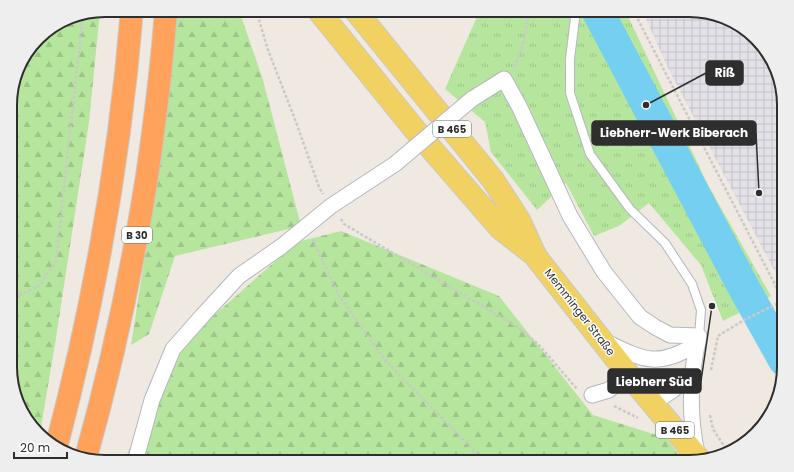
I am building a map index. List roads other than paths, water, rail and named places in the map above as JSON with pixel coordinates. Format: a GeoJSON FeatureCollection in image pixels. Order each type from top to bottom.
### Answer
{"type":"FeatureCollection","features":[{"type":"Feature","properties":{"kind":"highway"},"geometry":{"type":"LineString","coordinates":[[58,441],[85,330],[108,208],[124,95],[131,17]]}},
{"type":"Feature","properties":{"kind":"highway","name":"B 30"},"geometry":{"type":"LineString","coordinates":[[87,453],[111,361],[130,277],[153,136],[165,17]]}},
{"type":"Feature","properties":{"kind":"main road","name":"B 465"},"geometry":{"type":"LineString","coordinates":[[324,17],[415,130],[500,228],[536,256]]}},
{"type":"Feature","properties":{"kind":"main road","name":"B 465"},"geometry":{"type":"LineString","coordinates":[[361,17],[493,180],[519,220],[536,256]]}},
{"type":"Feature","properties":{"kind":"main road","name":"Memminger Straße"},"geometry":{"type":"LineString","coordinates":[[536,256],[628,374],[646,412],[694,455]]}},
{"type":"Feature","properties":{"kind":"street"},"geometry":{"type":"LineString","coordinates":[[138,455],[152,400],[173,349],[239,276],[306,227],[331,206],[395,164],[472,99],[504,79],[519,106],[570,216],[604,272],[640,317],[670,335],[698,339]]}},
{"type":"Feature","properties":{"kind":"street"},"geometry":{"type":"LineString","coordinates":[[600,339],[635,356],[652,360],[668,358],[684,352],[698,339]]}},
{"type":"Feature","properties":{"kind":"street"},"geometry":{"type":"LineString","coordinates":[[698,339],[691,410],[692,433],[698,454]]}},
{"type":"Feature","properties":{"kind":"street"},"geometry":{"type":"LineString","coordinates":[[646,412],[694,371]]}},
{"type":"Feature","properties":{"kind":"street"},"geometry":{"type":"LineString","coordinates":[[592,394],[609,390],[628,374]]}},
{"type":"Feature","properties":{"kind":"lane"},"geometry":{"type":"LineString","coordinates":[[575,17],[570,59],[570,93],[590,154],[630,209],[665,243],[692,284],[701,310],[698,339]]}},
{"type":"Feature","properties":{"kind":"waterway"},"geometry":{"type":"LineString","coordinates":[[601,17],[777,347]]}},
{"type":"Feature","properties":{"kind":"place","name":"Riß"},"geometry":{"type":"Point","coordinates":[646,105]}},
{"type":"Feature","properties":{"kind":"place","name":"Liebherr-Werk Biberach"},"geometry":{"type":"Point","coordinates":[759,193]}},
{"type":"Feature","properties":{"kind":"place","name":"Liebherr Süd"},"geometry":{"type":"Point","coordinates":[712,306]}}]}
